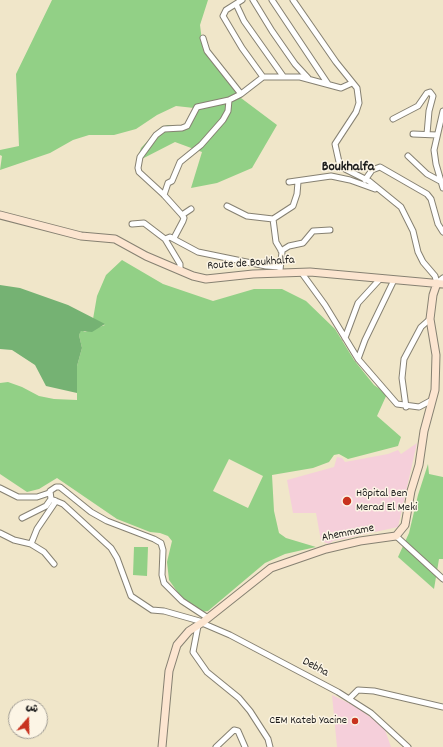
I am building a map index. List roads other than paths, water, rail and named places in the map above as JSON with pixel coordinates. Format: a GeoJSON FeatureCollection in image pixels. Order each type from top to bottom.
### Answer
{"type":"FeatureCollection","features":[{"type":"Feature","properties":{"kind":"street"},"geometry":{"type":"LineString","coordinates":[[242,0],[226,10],[223,16],[242,48],[263,77]]}},
{"type":"Feature","properties":{"kind":"street"},"geometry":{"type":"LineString","coordinates":[[253,0],[287,53],[308,78]]}},
{"type":"Feature","properties":{"kind":"street"},"geometry":{"type":"LineString","coordinates":[[272,0],[328,84]]}},
{"type":"Feature","properties":{"kind":"street"},"geometry":{"type":"LineString","coordinates":[[293,0],[357,88],[358,108],[349,124],[338,137],[335,144],[340,162],[344,169],[365,180],[401,207],[413,231],[418,252],[423,262],[440,284]]}},
{"type":"Feature","properties":{"kind":"street"},"geometry":{"type":"LineString","coordinates":[[236,4],[244,20],[284,76]]}},
{"type":"Feature","properties":{"kind":"street"},"geometry":{"type":"LineString","coordinates":[[203,38],[207,51],[241,94]]}},
{"type":"Feature","properties":{"kind":"street"},"geometry":{"type":"LineString","coordinates":[[174,238],[184,218],[182,214],[139,172],[138,168],[140,157],[156,135],[164,129],[182,128],[188,126],[197,107],[229,100],[241,94],[263,77],[274,78],[284,76],[308,78],[341,88],[352,83]]}},
{"type":"Feature","properties":{"kind":"street"},"geometry":{"type":"LineString","coordinates":[[393,119],[418,106],[427,93],[430,92],[433,96],[428,111],[427,134]]}},
{"type":"Feature","properties":{"kind":"street"},"geometry":{"type":"LineString","coordinates":[[164,195],[180,162],[201,145],[223,120],[228,111],[229,100]]}},
{"type":"Feature","properties":{"kind":"street"},"geometry":{"type":"LineString","coordinates":[[443,111],[434,156],[443,188]]}},
{"type":"Feature","properties":{"kind":"street"},"geometry":{"type":"LineString","coordinates":[[413,134],[439,132]]}},
{"type":"Feature","properties":{"kind":"street"},"geometry":{"type":"LineString","coordinates":[[408,156],[427,174],[440,180]]}},
{"type":"Feature","properties":{"kind":"street"},"geometry":{"type":"LineString","coordinates":[[365,180],[372,170],[380,167],[427,194],[431,199],[438,224],[443,232]]}},
{"type":"Feature","properties":{"kind":"street"},"geometry":{"type":"LineString","coordinates":[[289,182],[298,182],[331,176],[350,180],[380,190]]}},
{"type":"Feature","properties":{"kind":"street"},"geometry":{"type":"LineString","coordinates":[[227,206],[247,216],[273,219],[293,206],[298,194],[298,182]]}},
{"type":"Feature","properties":{"kind":"street"},"geometry":{"type":"LineString","coordinates":[[182,214],[191,209]]}},
{"type":"Feature","properties":{"kind":"street","name":"Route de Boukhalfa"},"geometry":{"type":"LineString","coordinates":[[0,215],[81,236],[115,239],[146,256],[199,278],[211,279],[280,270],[440,284]]}},
{"type":"Feature","properties":{"kind":"street"},"geometry":{"type":"LineString","coordinates":[[165,239],[170,237],[174,238],[198,252],[280,270],[281,251],[276,242],[273,219]]}},
{"type":"Feature","properties":{"kind":"street"},"geometry":{"type":"LineString","coordinates":[[132,224],[144,223],[165,239],[180,264],[180,270]]}},
{"type":"Feature","properties":{"kind":"street"},"geometry":{"type":"LineString","coordinates":[[281,251],[288,246],[303,243],[313,231],[330,230]]}},
{"type":"Feature","properties":{"kind":"street"},"geometry":{"type":"LineString","coordinates":[[301,272],[325,305],[358,359],[397,404],[406,407],[419,407],[432,400]]}},
{"type":"Feature","properties":{"kind":"street"},"geometry":{"type":"LineString","coordinates":[[443,278],[432,300],[430,319],[436,355],[435,390],[424,431],[419,465],[411,491],[405,525],[396,536],[443,580]]}},
{"type":"Feature","properties":{"kind":"street"},"geometry":{"type":"LineString","coordinates":[[345,338],[358,303],[380,279]]}},
{"type":"Feature","properties":{"kind":"street"},"geometry":{"type":"LineString","coordinates":[[358,359],[365,340],[394,280]]}},
{"type":"Feature","properties":{"kind":"street"},"geometry":{"type":"LineString","coordinates":[[406,407],[402,378],[404,359],[421,327],[430,319]]}},
{"type":"Feature","properties":{"kind":"street"},"geometry":{"type":"LineString","coordinates":[[31,544],[52,498],[53,488],[60,487],[96,515],[161,543],[163,550],[162,575],[164,583],[203,622]]}},
{"type":"Feature","properties":{"kind":"street"},"geometry":{"type":"LineString","coordinates":[[0,488],[18,497],[37,496],[52,498],[63,504],[111,548],[118,558],[131,596],[152,610],[164,611],[203,622]]}},
{"type":"Feature","properties":{"kind":"street"},"geometry":{"type":"LineString","coordinates":[[22,518],[46,506],[52,498]]}},
{"type":"Feature","properties":{"kind":"street"},"geometry":{"type":"LineString","coordinates":[[0,533],[14,540],[31,544],[44,552],[54,564]]}},
{"type":"Feature","properties":{"kind":"street","name":"Ahemmame"},"geometry":{"type":"LineString","coordinates":[[162,747],[169,671],[177,644],[189,631],[203,622],[256,578],[282,563],[326,549],[360,541],[396,536]]}},
{"type":"Feature","properties":{"kind":"street"},"geometry":{"type":"LineString","coordinates":[[203,622],[193,652],[206,672],[238,698],[250,711],[264,732],[270,747]]}},
{"type":"Feature","properties":{"kind":"street","name":"Debha"},"geometry":{"type":"LineString","coordinates":[[203,622],[349,699],[371,713],[408,747]]}},
{"type":"Feature","properties":{"kind":"street"},"geometry":{"type":"LineString","coordinates":[[349,699],[358,690],[374,691],[443,706]]}},
{"type":"Feature","properties":{"kind":"street"},"geometry":{"type":"LineString","coordinates":[[216,747],[234,730],[238,731],[245,747]]}},
{"type":"Feature","properties":{"kind":"place","name":"Hôpital Ben Merad El Meki"},"geometry":{"type":"Point","coordinates":[347,501]}},
{"type":"Feature","properties":{"kind":"place","name":"CEM Kateb Yacine"},"geometry":{"type":"Point","coordinates":[355,721]}},
{"type":"Feature","properties":{"kind":"district","name":"Boukhalfa"},"geometry":{"type":"Point","coordinates":[348,168]}}]}
